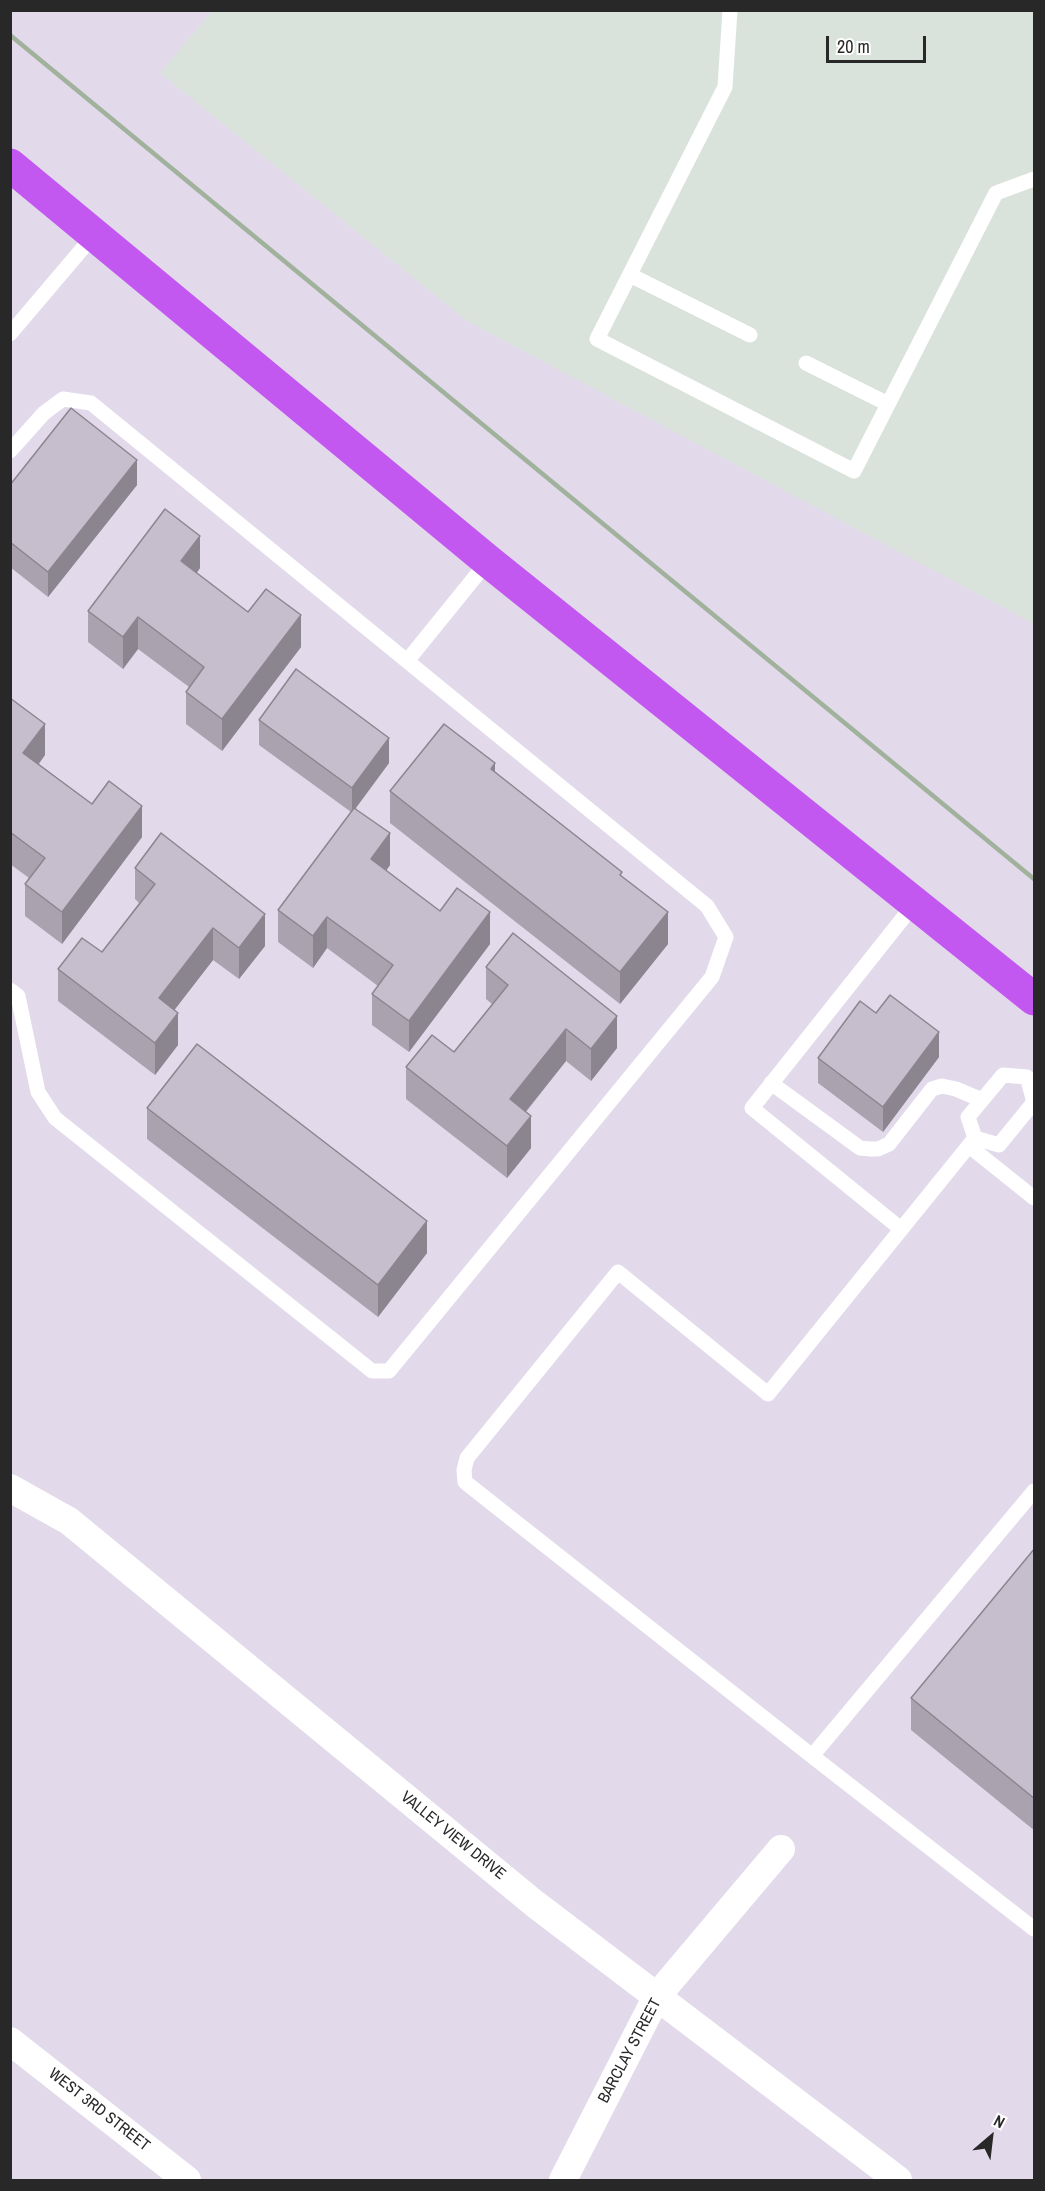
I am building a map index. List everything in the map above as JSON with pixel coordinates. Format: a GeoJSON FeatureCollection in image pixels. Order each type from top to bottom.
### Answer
{"type":"FeatureCollection","features":[{"type":"Feature","properties":{"kind":"main road"},"geometry":{"type":"LineString","coordinates":[[10,165],[488,561],[1035,999]]}},
{"type":"Feature","properties":{"kind":"street","name":"VALLEY VIEW DRIVE"},"geometry":{"type":"LineString","coordinates":[[10,1488],[69,1521],[535,1904],[898,2181]]}},
{"type":"Feature","properties":{"kind":"street","name":"BARCLAY STREET"},"geometry":{"type":"LineString","coordinates":[[563,2181],[657,1996],[781,1849]]}},
{"type":"Feature","properties":{"kind":"street","name":"WEST 3RD STREET"},"geometry":{"type":"LineString","coordinates":[[10,2040],[188,2181]]}},
{"type":"Feature","properties":{"kind":"lane"},"geometry":{"type":"LineString","coordinates":[[730,10],[725,87],[597,339],[854,471],[996,193],[1035,179]]}},
{"type":"Feature","properties":{"kind":"lane"},"geometry":{"type":"LineString","coordinates":[[10,334],[94,235]]}},
{"type":"Feature","properties":{"kind":"lane"},"geometry":{"type":"LineString","coordinates":[[630,275],[750,335]]}},
{"type":"Feature","properties":{"kind":"lane"},"geometry":{"type":"LineString","coordinates":[[806,363],[888,404]]}},
{"type":"Feature","properties":{"kind":"lane"},"geometry":{"type":"LineString","coordinates":[[10,451],[44,413],[63,399],[91,403],[707,906],[726,937],[711,977],[389,1371],[372,1371],[55,1118],[38,1092],[18,996],[10,990]]}},
{"type":"Feature","properties":{"kind":"lane"},"geometry":{"type":"LineString","coordinates":[[407,661],[488,561]]}},
{"type":"Feature","properties":{"kind":"lane"},"geometry":{"type":"LineString","coordinates":[[901,1229],[752,1108],[915,903]]}},
{"type":"Feature","properties":{"kind":"lane"},"geometry":{"type":"LineString","coordinates":[[972,1142],[999,1145],[1034,1102],[1031,1072],[1002,1075],[968,1117],[972,1142],[1035,1198]]}},
{"type":"Feature","properties":{"kind":"lane"},"geometry":{"type":"LineString","coordinates":[[771,1083],[860,1148],[870,1149],[878,1149],[889,1144],[932,1089],[942,1086],[956,1089],[982,1100]]}},
{"type":"Feature","properties":{"kind":"lane"},"geometry":{"type":"LineString","coordinates":[[972,1142],[768,1394],[618,1272],[466,1458],[464,1470],[465,1482],[1035,1929]]}},
{"type":"Feature","properties":{"kind":"lane"},"geometry":{"type":"LineString","coordinates":[[812,1756],[1035,1491]]}},
{"type":"Feature","properties":{"kind":"shaded area"},"geometry":{"type":"Polygon","coordinates":[[[212,11],[1034,11],[1034,624],[467,321],[160,73],[212,11]]]}},
{"type":"Feature","properties":{"kind":"building"},"geometry":{"type":"Polygon","coordinates":[[[71,408],[137,460],[48,572],[10,542],[10,485],[71,408]]]}},
{"type":"Feature","properties":{"kind":"building"},"geometry":{"type":"Polygon","coordinates":[[[165,509],[200,536],[181,561],[248,612],[266,589],[301,615],[222,719],[186,692],[204,667],[138,617],[123,637],[88,611],[165,509]]]}},
{"type":"Feature","properties":{"kind":"building"},"geometry":{"type":"Polygon","coordinates":[[[296,669],[389,738],[352,788],[259,720],[296,669]]]}},
{"type":"Feature","properties":{"kind":"building"},"geometry":{"type":"Polygon","coordinates":[[[10,698],[45,724],[23,753],[92,804],[109,781],[142,806],[62,912],[25,884],[45,858],[10,832],[10,698]]]}},
{"type":"Feature","properties":{"kind":"building"},"geometry":{"type":"Polygon","coordinates":[[[444,724],[495,763],[491,769],[622,872],[620,875],[668,912],[620,972],[390,791],[444,724]]]}},
{"type":"Feature","properties":{"kind":"building"},"geometry":{"type":"Polygon","coordinates":[[[354,808],[390,833],[371,859],[440,911],[457,888],[490,912],[409,1021],[372,994],[393,965],[327,917],[313,936],[278,910],[354,808]]]}},
{"type":"Feature","properties":{"kind":"building"},"geometry":{"type":"Polygon","coordinates":[[[161,833],[265,914],[239,948],[213,928],[159,998],[178,1013],[155,1043],[58,969],[82,938],[102,952],[155,884],[135,868],[161,833]]]}},
{"type":"Feature","properties":{"kind":"building"},"geometry":{"type":"Polygon","coordinates":[[[513,933],[617,1016],[591,1049],[566,1029],[510,1099],[531,1116],[507,1146],[406,1067],[432,1035],[454,1052],[508,985],[486,967],[513,933]]]}},
{"type":"Feature","properties":{"kind":"building"},"geometry":{"type":"Polygon","coordinates":[[[890,995],[939,1032],[883,1107],[818,1058],[860,1001],[876,1013],[890,995]]]}},
{"type":"Feature","properties":{"kind":"building"},"geometry":{"type":"Polygon","coordinates":[[[197,1044],[427,1221],[378,1285],[147,1108],[197,1044]]]}},
{"type":"Feature","properties":{"kind":"building"},"geometry":{"type":"Polygon","coordinates":[[[1035,1548],[1035,1799],[911,1698],[1035,1548]]]}},
{"type":"Feature","properties":{"kind":"railway"},"geometry":{"type":"LineString","coordinates":[[10,35],[1034,879]]}}]}
